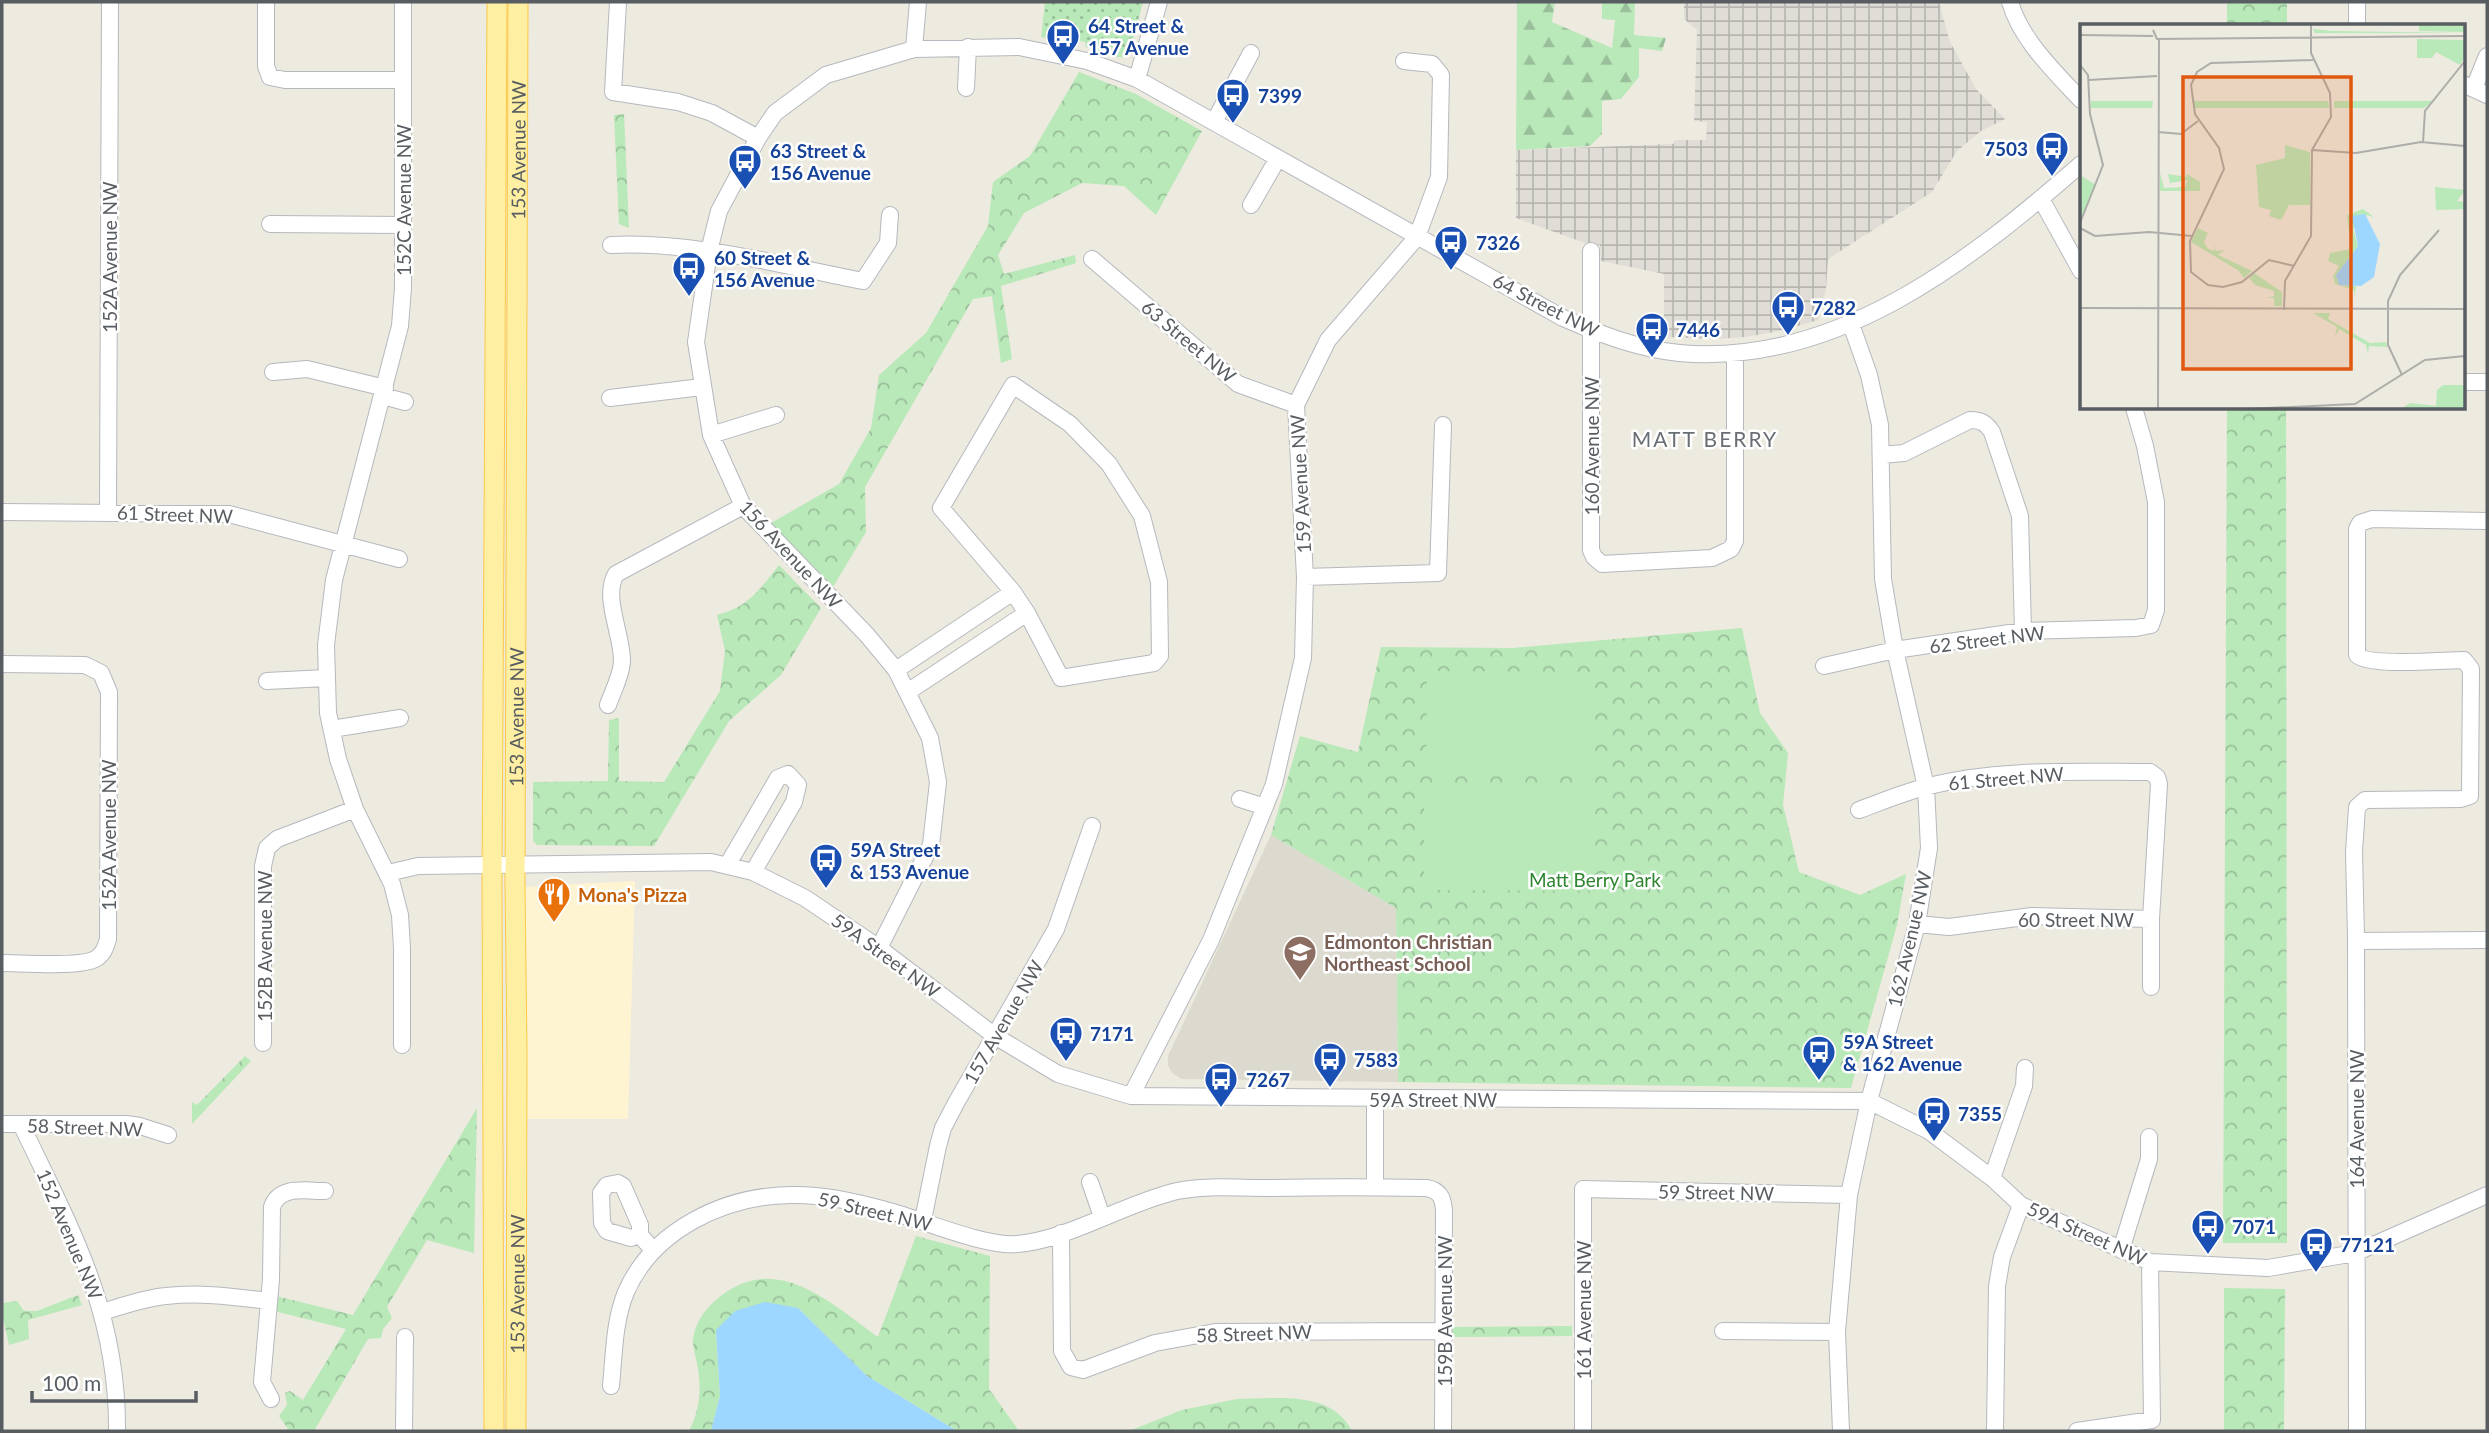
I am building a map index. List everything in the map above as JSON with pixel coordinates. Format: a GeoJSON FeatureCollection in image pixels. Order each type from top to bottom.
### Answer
{"type":"FeatureCollection","features":[{"type":"Feature","properties":{"kind":"main road","name":"153 Avenue NW"},"geometry":{"type":"LineString","coordinates":[[494,1431],[492,863],[497,2]]}},
{"type":"Feature","properties":{"kind":"main road","name":"153 Avenue NW"},"geometry":{"type":"LineString","coordinates":[[516,1431],[515,863],[520,2]]}},
{"type":"Feature","properties":{"kind":"street","name":"152A Avenue NW"},"geometry":{"type":"LineString","coordinates":[[108,512],[110,2]]}},
{"type":"Feature","properties":{"kind":"street"},"geometry":{"type":"LineString","coordinates":[[266,2],[266,66],[270,77],[285,80],[403,80]]}},
{"type":"Feature","properties":{"kind":"street","name":"152C Avenue NW"},"geometry":{"type":"LineString","coordinates":[[402,1045],[401,931],[396,897],[388,873],[355,809],[338,760],[326,678],[328,612],[400,327],[404,225],[403,2]]}},
{"type":"Feature","properties":{"kind":"street"},"geometry":{"type":"LineString","coordinates":[[618,2],[613,92],[678,102],[712,113],[758,138]]}},
{"type":"Feature","properties":{"kind":"street"},"geometry":{"type":"LineString","coordinates":[[914,49],[918,2]]}},
{"type":"Feature","properties":{"kind":"street"},"geometry":{"type":"LineString","coordinates":[[1137,79],[1159,2]]}},
{"type":"Feature","properties":{"kind":"street"},"geometry":{"type":"LineString","coordinates":[[2010,2],[2015,20],[2052,69],[2080,99]]}},
{"type":"Feature","properties":{"kind":"street"},"geometry":{"type":"LineString","coordinates":[[2357,2],[2357,24]]}},
{"type":"Feature","properties":{"kind":"street"},"geometry":{"type":"LineString","coordinates":[[966,88],[968,47]]}},
{"type":"Feature","properties":{"kind":"street","name":"64 Street NW"},"geometry":{"type":"LineString","coordinates":[[758,138],[775,113],[826,75],[914,49],[1019,47],[1087,61],[1137,79],[1563,318],[1629,343],[1679,353],[1735,353],[1785,346],[1851,324],[1962,259],[2041,199],[2080,164]]}},
{"type":"Feature","properties":{"kind":"street"},"geometry":{"type":"LineString","coordinates":[[1214,122],[1251,54]]}},
{"type":"Feature","properties":{"kind":"street"},"geometry":{"type":"LineString","coordinates":[[2475,89],[2487,56]]}},
{"type":"Feature","properties":{"kind":"street","name":"159 Avenue NW"},"geometry":{"type":"LineString","coordinates":[[1131,1096],[1211,940],[1275,784],[1303,658],[1305,577],[1296,405],[1328,340],[1417,237],[1439,177],[1441,75],[1432,64],[1404,61]]}},
{"type":"Feature","properties":{"kind":"street","name":"156 Avenue NW"},"geometry":{"type":"LineString","coordinates":[[758,138],[719,211],[709,251],[696,342],[702,387],[711,435],[743,506],[867,635],[896,670],[909,691],[930,738],[938,782],[931,845],[879,948]]}},
{"type":"Feature","properties":{"kind":"street"},"geometry":{"type":"LineString","coordinates":[[1251,205],[1278,158]]}},
{"type":"Feature","properties":{"kind":"street"},"geometry":{"type":"LineString","coordinates":[[2041,199],[2080,269]]}},
{"type":"Feature","properties":{"kind":"street"},"geometry":{"type":"LineString","coordinates":[[611,245],[650,243],[709,251],[863,281],[888,243],[890,215]]}},
{"type":"Feature","properties":{"kind":"street"},"geometry":{"type":"LineString","coordinates":[[270,224],[404,225]]}},
{"type":"Feature","properties":{"kind":"street","name":"160 Avenue NW"},"geometry":{"type":"LineString","coordinates":[[1591,251],[1591,550],[1602,564],[1712,558],[1731,549],[1735,541],[1735,353]]}},
{"type":"Feature","properties":{"kind":"street","name":"63 Street NW"},"geometry":{"type":"LineString","coordinates":[[1092,259],[1238,384],[1296,405]]}},
{"type":"Feature","properties":{"kind":"street","name":"162 Avenue NW"},"geometry":{"type":"LineString","coordinates":[[1842,1431],[1837,1332],[1849,1195],[1869,1101],[1917,924],[1929,848],[1926,787],[1882,579],[1880,425],[1876,401],[1851,324]]}},
{"type":"Feature","properties":{"kind":"street"},"geometry":{"type":"LineString","coordinates":[[273,372],[307,369],[384,392],[405,402]]}},
{"type":"Feature","properties":{"kind":"street"},"geometry":{"type":"LineString","coordinates":[[2464,382],[2487,382]]}},
{"type":"Feature","properties":{"kind":"street"},"geometry":{"type":"LineString","coordinates":[[1013,385],[1070,424],[1109,464],[1142,516],[1159,582],[1160,656],[1154,663],[1060,678],[1027,612],[941,508],[1013,385]]}},
{"type":"Feature","properties":{"kind":"street"},"geometry":{"type":"LineString","coordinates":[[610,398],[702,387]]}},
{"type":"Feature","properties":{"kind":"street","name":"62 Street NW"},"geometry":{"type":"LineString","coordinates":[[1824,666],[1895,650],[2023,631],[2136,628],[2151,625],[2156,610],[2156,502],[2135,410]]}},
{"type":"Feature","properties":{"kind":"street"},"geometry":{"type":"LineString","coordinates":[[711,435],[776,415]]}},
{"type":"Feature","properties":{"kind":"street"},"geometry":{"type":"LineString","coordinates":[[1881,455],[1904,453],[1962,423],[1980,420],[1988,425],[2020,516],[2023,631]]}},
{"type":"Feature","properties":{"kind":"street"},"geometry":{"type":"LineString","coordinates":[[1305,577],[1438,573],[1443,425]]}},
{"type":"Feature","properties":{"kind":"street"},"geometry":{"type":"LineString","coordinates":[[608,705],[622,660],[616,634],[611,583],[616,574],[743,506]]}},
{"type":"Feature","properties":{"kind":"street","name":"61 Street NW"},"geometry":{"type":"LineString","coordinates":[[2,512],[229,514],[344,544]]}},
{"type":"Feature","properties":{"kind":"street","name":"164 Avenue NW"},"geometry":{"type":"LineString","coordinates":[[2357,1431],[2354,852],[2357,807],[2365,800],[2461,799],[2470,796],[2471,668],[2464,660],[2379,662],[2361,659],[2357,655],[2357,529],[2360,523],[2372,519],[2487,521]]}},
{"type":"Feature","properties":{"kind":"street"},"geometry":{"type":"LineString","coordinates":[[344,544],[399,559]]}},
{"type":"Feature","properties":{"kind":"street"},"geometry":{"type":"LineString","coordinates":[[896,670],[1013,592]]}},
{"type":"Feature","properties":{"kind":"street"},"geometry":{"type":"LineString","coordinates":[[909,691],[1027,612]]}},
{"type":"Feature","properties":{"kind":"street","name":"152A Avenue NW"},"geometry":{"type":"LineString","coordinates":[[2,664],[85,665],[101,673],[109,692],[108,939],[101,955],[83,963],[2,963]]}},
{"type":"Feature","properties":{"kind":"street"},"geometry":{"type":"LineString","coordinates":[[267,681],[326,678]]}},
{"type":"Feature","properties":{"kind":"street"},"geometry":{"type":"LineString","coordinates":[[332,729],[400,718]]}},
{"type":"Feature","properties":{"kind":"street","name":"61 Street NW"},"geometry":{"type":"LineString","coordinates":[[1858,810],[1926,787],[1993,775],[2150,772],[2157,777],[2159,784],[2151,919]]}},
{"type":"Feature","properties":{"kind":"street"},"geometry":{"type":"LineString","coordinates":[[728,864],[778,778],[788,774],[798,785],[794,802],[753,872]]}},
{"type":"Feature","properties":{"kind":"street"},"geometry":{"type":"LineString","coordinates":[[1240,799],[1265,807]]}},
{"type":"Feature","properties":{"kind":"street","name":"152B Avenue NW"},"geometry":{"type":"LineString","coordinates":[[263,1043],[263,866],[267,848],[277,839],[355,809]]}},
{"type":"Feature","properties":{"kind":"street","name":"157 Avenue NW"},"geometry":{"type":"LineString","coordinates":[[923,1220],[943,1128],[1056,929],[1092,826]]}},
{"type":"Feature","properties":{"kind":"street","name":"59A Street NW"},"geometry":{"type":"LineString","coordinates":[[388,873],[411,866],[492,863],[728,864],[753,872],[805,898],[879,948],[995,1036],[1058,1074],[1131,1096],[1869,1101],[1929,1131],[1992,1178],[2021,1205],[2150,1262],[2268,1268],[2355,1253],[2487,1195]]}},
{"type":"Feature","properties":{"kind":"street","name":"60 Street NW"},"geometry":{"type":"LineString","coordinates":[[1917,924],[1949,926],[2032,916],[2151,919]]}},
{"type":"Feature","properties":{"kind":"street"},"geometry":{"type":"LineString","coordinates":[[2151,919],[2151,987]]}},
{"type":"Feature","properties":{"kind":"street"},"geometry":{"type":"LineString","coordinates":[[2356,941],[2487,940]]}},
{"type":"Feature","properties":{"kind":"street"},"geometry":{"type":"LineString","coordinates":[[1992,1178],[2024,1086],[2025,1068]]}},
{"type":"Feature","properties":{"kind":"street"},"geometry":{"type":"LineString","coordinates":[[1375,1099],[1375,1187]]}},
{"type":"Feature","properties":{"kind":"street","name":"58 Street NW"},"geometry":{"type":"LineString","coordinates":[[2,1124],[126,1124],[168,1135]]}},
{"type":"Feature","properties":{"kind":"street","name":"152 Avenue NW"},"geometry":{"type":"LineString","coordinates":[[22,1124],[82,1254],[102,1312],[114,1367],[117,1431]]}},
{"type":"Feature","properties":{"kind":"street"},"geometry":{"type":"LineString","coordinates":[[2122,1250],[2149,1159],[2149,1137]]}},
{"type":"Feature","properties":{"kind":"street"},"geometry":{"type":"LineString","coordinates":[[1090,1182],[1102,1217]]}},
{"type":"Feature","properties":{"kind":"street","name":"59 Street NW"},"geometry":{"type":"LineString","coordinates":[[611,1386],[620,1311],[631,1282],[653,1250],[674,1233],[705,1214],[736,1203],[776,1196],[824,1198],[872,1206],[1006,1245],[1028,1243],[1061,1233],[1165,1195],[1189,1189],[1375,1187],[1426,1188],[1439,1193]]}},
{"type":"Feature","properties":{"kind":"street","name":"59 Street NW"},"geometry":{"type":"LineString","coordinates":[[1583,1189],[1849,1195]]}},
{"type":"Feature","properties":{"kind":"street","name":"161 Avenue NW"},"geometry":{"type":"LineString","coordinates":[[1583,1189],[1583,1431]]}},
{"type":"Feature","properties":{"kind":"street"},"geometry":{"type":"LineString","coordinates":[[271,1399],[262,1382],[270,1301],[271,1214],[274,1201],[280,1194],[289,1191],[325,1191]]}},
{"type":"Feature","properties":{"kind":"street","name":"159B Avenue NW"},"geometry":{"type":"LineString","coordinates":[[1439,1193],[1444,1210],[1443,1431]]}},
{"type":"Feature","properties":{"kind":"street"},"geometry":{"type":"LineString","coordinates":[[1995,1431],[1997,1286],[2002,1257],[2021,1205]]}},
{"type":"Feature","properties":{"kind":"street","name":"58 Street NW"},"geometry":{"type":"LineString","coordinates":[[1061,1233],[1062,1351],[1071,1367],[1078,1370],[1090,1369],[1155,1343],[1215,1332],[1443,1331]]}},
{"type":"Feature","properties":{"kind":"street"},"geometry":{"type":"LineString","coordinates":[[640,1235],[653,1250]]}},
{"type":"Feature","properties":{"kind":"street"},"geometry":{"type":"LineString","coordinates":[[2077,1431],[2152,1420],[2150,1262]]}},
{"type":"Feature","properties":{"kind":"street"},"geometry":{"type":"LineString","coordinates":[[102,1312],[149,1299],[179,1295],[206,1294],[270,1301]]}},
{"type":"Feature","properties":{"kind":"street"},"geometry":{"type":"LineString","coordinates":[[1723,1331],[1837,1332]]}},
{"type":"Feature","properties":{"kind":"street"},"geometry":{"type":"LineString","coordinates":[[404,1431],[405,1337]]}},
{"type":"Feature","properties":{"kind":"shaded area"},"geometry":{"type":"Polygon","coordinates":[[[1684,2],[1939,2],[1950,42],[1976,89],[2005,119],[1981,131],[1957,151],[1932,192],[1828,259],[1826,289],[1818,320],[1785,330],[1745,337],[1664,337],[1664,274],[1601,261],[1600,245],[1585,243],[1516,218],[1516,150],[1673,144],[1675,140],[1706,140],[1707,122],[1694,121],[1697,30],[1684,19],[1684,2]]]}},
{"type":"Feature","properties":{"kind":"shaded area","name":"Edmonton Christian Northeast School"},"geometry":{"type":"Polygon","coordinates":[[[1271,835],[1396,908],[1398,1082],[1182,1079],[1172,1073],[1168,1056],[1271,835]]]}},
{"type":"Feature","properties":{"kind":"shaded area"},"geometry":{"type":"Polygon","coordinates":[[[635,881],[628,1119],[524,1119],[524,887],[635,881]]]}},
{"type":"Feature","properties":{"kind":"green space"},"geometry":{"type":"Polygon","coordinates":[[[1045,2],[1143,2],[1129,56],[1107,55],[1086,47],[1085,42],[1041,37],[1045,2]]]}},
{"type":"Feature","properties":{"kind":"green space"},"geometry":{"type":"Polygon","coordinates":[[[1517,2],[1555,2],[1552,22],[1612,48],[1615,20],[1602,19],[1602,2],[1635,2],[1634,35],[1666,38],[1662,51],[1639,48],[1639,77],[1621,99],[1602,101],[1602,134],[1590,146],[1516,150],[1517,2]]]}},
{"type":"Feature","properties":{"kind":"green space"},"geometry":{"type":"Polygon","coordinates":[[[2227,2],[2287,2],[2287,24],[2227,24],[2227,2]]]}},
{"type":"Feature","properties":{"kind":"green space"},"geometry":{"type":"Polygon","coordinates":[[[1079,72],[1136,94],[1202,131],[1156,215],[1124,186],[1082,183],[1024,213],[998,255],[1004,274],[1075,255],[1076,263],[1001,286],[1012,359],[1001,363],[992,296],[973,299],[865,487],[866,532],[833,587],[771,523],[839,484],[871,428],[879,375],[926,333],[988,226],[993,182],[1030,156],[1079,72]]]}},
{"type":"Feature","properties":{"kind":"green space"},"geometry":{"type":"Polygon","coordinates":[[[624,114],[629,228],[619,224],[614,115],[624,114]]]}},
{"type":"Feature","properties":{"kind":"green space"},"geometry":{"type":"Polygon","coordinates":[[[2227,410],[2286,410],[2287,1243],[2223,1243],[2227,410]]]}},
{"type":"Feature","properties":{"kind":"green space"},"geometry":{"type":"Polygon","coordinates":[[[779,565],[821,608],[781,675],[729,721],[654,846],[537,845],[533,841],[533,782],[608,781],[609,720],[619,718],[619,781],[664,782],[720,691],[725,651],[717,615],[746,602],[779,565]]]}},
{"type":"Feature","properties":{"kind":"green space","name":"Matt Berry Park"},"geometry":{"type":"Polygon","coordinates":[[[1742,628],[1760,713],[1788,753],[1783,805],[1799,872],[1860,895],[1906,874],[1897,925],[1851,1088],[1398,1082],[1396,908],[1271,835],[1300,736],[1358,752],[1381,647],[1513,648],[1742,628]]]}},
{"type":"Feature","properties":{"kind":"green space"},"geometry":{"type":"Polygon","coordinates":[[[1427,671],[1593,672],[1593,774],[1426,774],[1427,671]]]}},
{"type":"Feature","properties":{"kind":"green space"},"geometry":{"type":"Polygon","coordinates":[[[1424,788],[1590,788],[1590,891],[1424,890],[1424,788]]]}},
{"type":"Feature","properties":{"kind":"green space"},"geometry":{"type":"Polygon","coordinates":[[[245,1056],[251,1061],[192,1124],[192,1102],[197,1105],[245,1056]]]}},
{"type":"Feature","properties":{"kind":"green space"},"geometry":{"type":"Polygon","coordinates":[[[477,1108],[474,1253],[427,1240],[387,1307],[392,1318],[383,1329],[381,1338],[368,1339],[314,1431],[286,1431],[288,1429],[279,1416],[287,1405],[285,1393],[290,1391],[303,1400],[346,1329],[274,1311],[276,1296],[353,1315],[477,1108]]]}},
{"type":"Feature","properties":{"kind":"green space"},"geometry":{"type":"Polygon","coordinates":[[[916,1236],[990,1256],[989,1389],[1019,1431],[957,1431],[867,1376],[798,1308],[716,1330],[720,1396],[711,1431],[689,1431],[696,1415],[700,1390],[693,1338],[700,1319],[717,1299],[743,1283],[764,1279],[784,1281],[824,1298],[878,1337],[916,1236]]]}},
{"type":"Feature","properties":{"kind":"green space"},"geometry":{"type":"Polygon","coordinates":[[[2224,1288],[2285,1289],[2284,1431],[2224,1431],[2224,1288]]]}},
{"type":"Feature","properties":{"kind":"green space"},"geometry":{"type":"Polygon","coordinates":[[[78,1295],[82,1305],[28,1320],[29,1339],[9,1345],[2,1303],[17,1301],[24,1311],[37,1311],[78,1295]]]}},
{"type":"Feature","properties":{"kind":"green space"},"geometry":{"type":"Polygon","coordinates":[[[1572,1326],[1572,1336],[1452,1337],[1452,1327],[1572,1326]]]}},
{"type":"Feature","properties":{"kind":"green space"},"geometry":{"type":"Polygon","coordinates":[[[1285,1398],[1316,1402],[1331,1408],[1343,1418],[1352,1431],[1129,1431],[1182,1410],[1237,1399],[1285,1398]]]}},
{"type":"Feature","properties":{"kind":"water"},"geometry":{"type":"Polygon","coordinates":[[[765,1302],[798,1308],[867,1376],[957,1431],[711,1431],[720,1396],[716,1330],[735,1311],[765,1302]]]}},
{"type":"Feature","properties":{"kind":"place","name":"64 Street & 157 Avenue"},"geometry":{"type":"Point","coordinates":[1063,66]}},
{"type":"Feature","properties":{"kind":"place","name":"7399"},"geometry":{"type":"Point","coordinates":[1233,125]}},
{"type":"Feature","properties":{"kind":"place","name":"7503"},"geometry":{"type":"Point","coordinates":[2052,178]}},
{"type":"Feature","properties":{"kind":"place","name":"63 Street & 156 Avenue"},"geometry":{"type":"Point","coordinates":[745,191]}},
{"type":"Feature","properties":{"kind":"place","name":"7326"},"geometry":{"type":"Point","coordinates":[1451,272]}},
{"type":"Feature","properties":{"kind":"place","name":"60 Street & 156 Avenue"},"geometry":{"type":"Point","coordinates":[689,298]}},
{"type":"Feature","properties":{"kind":"place","name":"7282"},"geometry":{"type":"Point","coordinates":[1788,337]}},
{"type":"Feature","properties":{"kind":"place","name":"7446"},"geometry":{"type":"Point","coordinates":[1652,359]}},
{"type":"Feature","properties":{"kind":"place","name":"59A Street & 153 Avenue"},"geometry":{"type":"Point","coordinates":[826,890]}},
{"type":"Feature","properties":{"kind":"place","name":"Mona's Pizza"},"geometry":{"type":"Point","coordinates":[554,924]}},
{"type":"Feature","properties":{"kind":"place","name":"Edmonton Christian Northeast School"},"geometry":{"type":"Point","coordinates":[1300,982]}},
{"type":"Feature","properties":{"kind":"place","name":"7171"},"geometry":{"type":"Point","coordinates":[1066,1063]}},
{"type":"Feature","properties":{"kind":"place","name":"59A Street & 162 Avenue"},"geometry":{"type":"Point","coordinates":[1819,1082]}},
{"type":"Feature","properties":{"kind":"place","name":"7583"},"geometry":{"type":"Point","coordinates":[1330,1089]}},
{"type":"Feature","properties":{"kind":"place","name":"7267"},"geometry":{"type":"Point","coordinates":[1221,1109]}},
{"type":"Feature","properties":{"kind":"place","name":"7355"},"geometry":{"type":"Point","coordinates":[1934,1143]}},
{"type":"Feature","properties":{"kind":"place","name":"7071"},"geometry":{"type":"Point","coordinates":[2208,1256]}},
{"type":"Feature","properties":{"kind":"place","name":"77121"},"geometry":{"type":"Point","coordinates":[2316,1274]}},
{"type":"Feature","properties":{"kind":"district","name":"MATT BERRY"},"geometry":{"type":"Point","coordinates":[1705,438]}}]}
